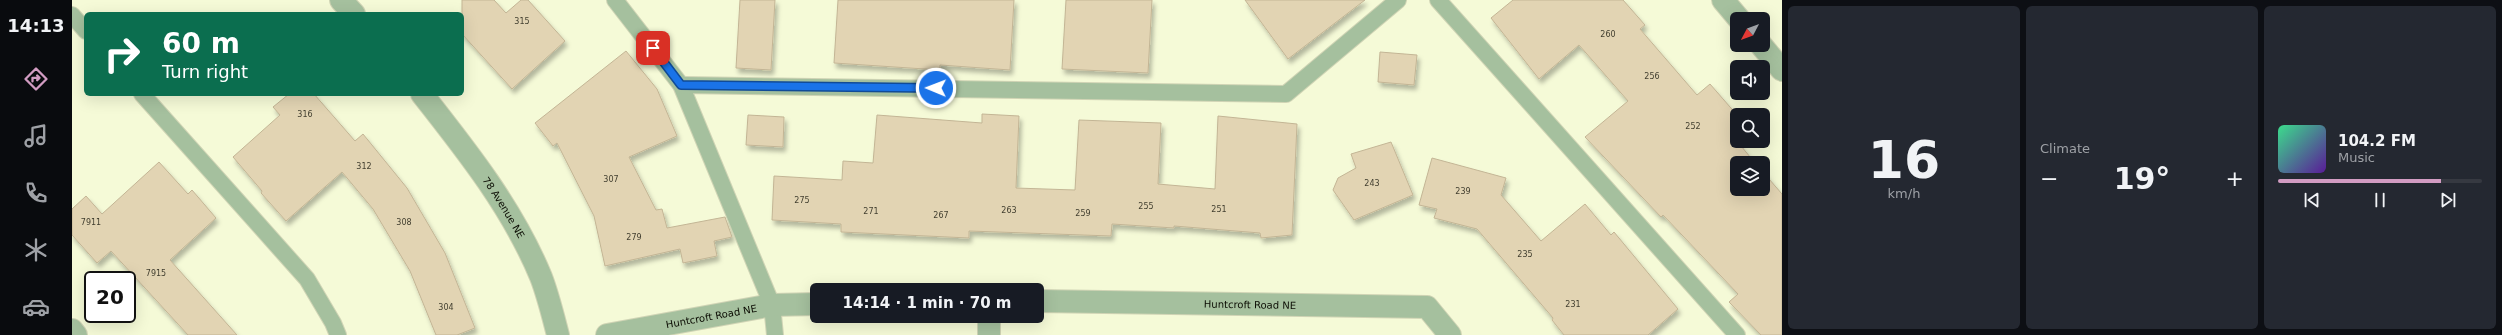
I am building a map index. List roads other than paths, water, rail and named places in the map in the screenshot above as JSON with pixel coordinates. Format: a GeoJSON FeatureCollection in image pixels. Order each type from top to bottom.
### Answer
{"type":"FeatureCollection","features":[{"type":"Feature","properties":{"kind":"street"},"geometry":{"type":"LineString","coordinates":[[341,0],[352,12]]}},
{"type":"Feature","properties":{"kind":"street"},"geometry":{"type":"LineString","coordinates":[[1723,0],[1733,12]]}},
{"type":"Feature","properties":{"kind":"street"},"geometry":{"type":"LineString","coordinates":[[1767,52],[1782,70]]}},
{"type":"Feature","properties":{"kind":"street","name":"78 Avenue NE"},"geometry":{"type":"LineString","coordinates":[[424,96],[463,145],[510,215],[541,278],[558,335]]}},
{"type":"Feature","properties":{"kind":"street","name":"Huntcroft Road NE"},"geometry":{"type":"LineString","coordinates":[[1044,301],[1427,307],[1450,335]]}},
{"type":"Feature","properties":{"kind":"street","name":"Huntcroft Road NE"},"geometry":{"type":"LineString","coordinates":[[607,335],[772,305],[810,304]]}},
{"type":"Feature","properties":{"kind":"street"},"geometry":{"type":"LineString","coordinates":[[989,323],[989,335]]}},
{"type":"Feature","properties":{"kind":"street"},"geometry":{"type":"LineString","coordinates":[[72,330],[76,335]]}},
{"type":"Feature","properties":{"kind":"lane"},"geometry":{"type":"LineString","coordinates":[[615,0],[681,85],[772,305],[775,335]]}},
{"type":"Feature","properties":{"kind":"lane"},"geometry":{"type":"LineString","coordinates":[[681,85],[1286,94],[1398,0]]}},
{"type":"Feature","properties":{"kind":"lane"},"geometry":{"type":"LineString","coordinates":[[1438,0],[1737,335]]}},
{"type":"Feature","properties":{"kind":"lane"},"geometry":{"type":"LineString","coordinates":[[72,15],[84,29]]}},
{"type":"Feature","properties":{"kind":"lane"},"geometry":{"type":"LineString","coordinates":[[144,96],[307,279],[333,323],[338,335]]}}]}
